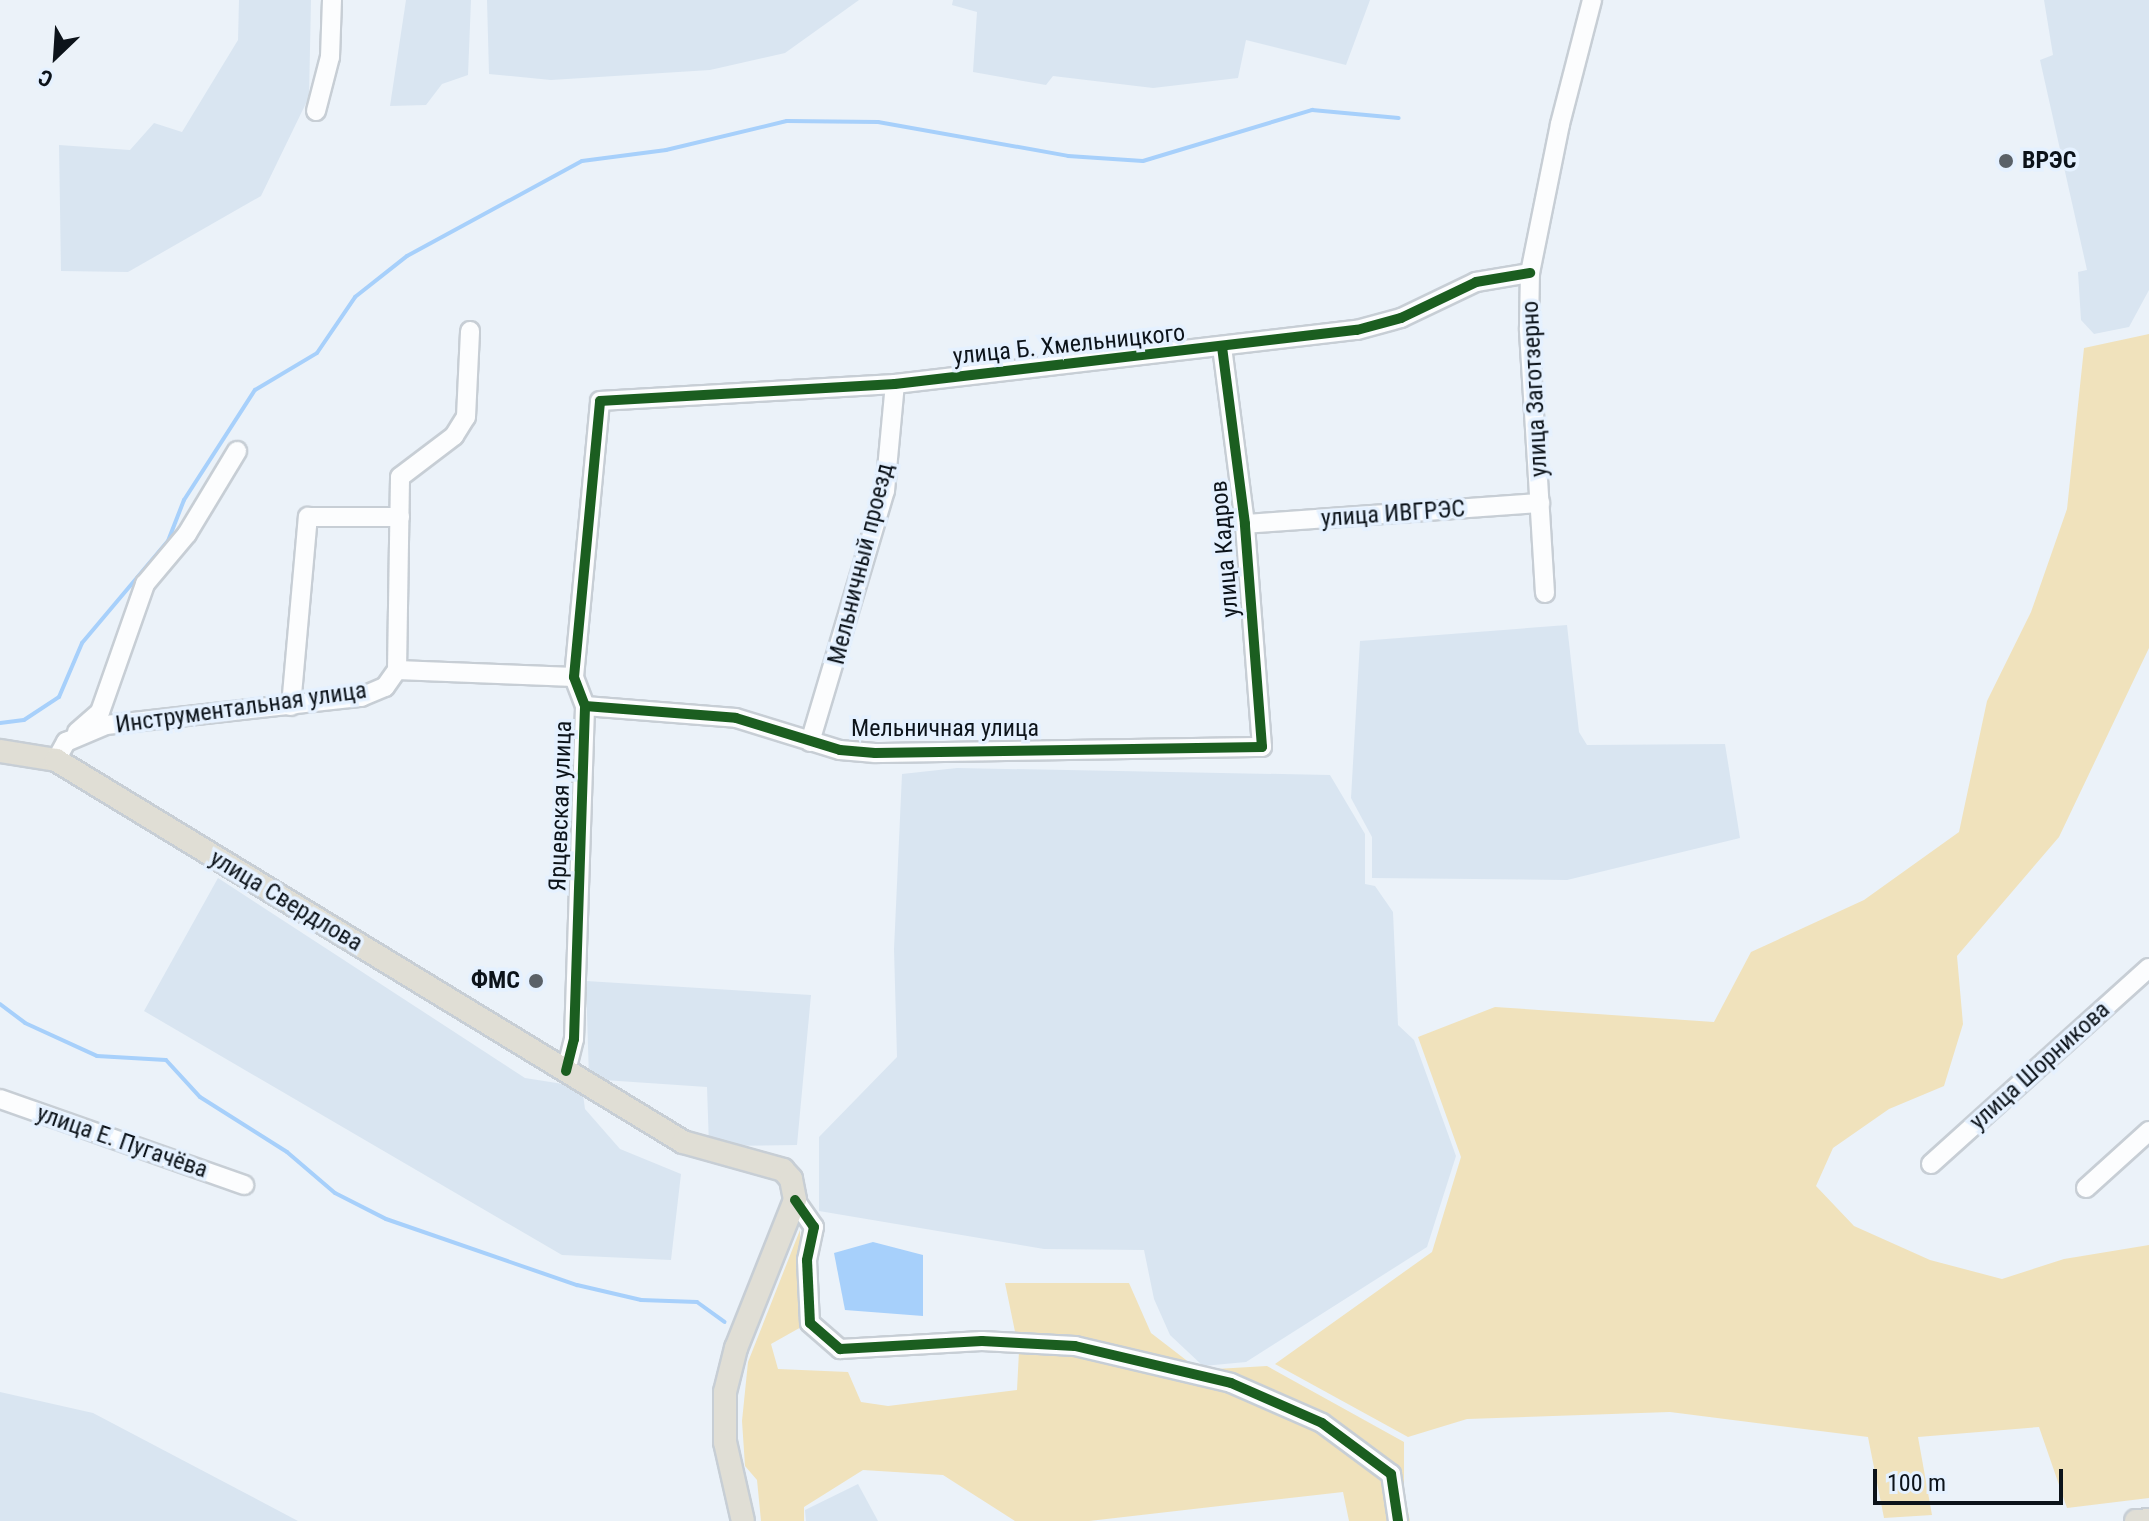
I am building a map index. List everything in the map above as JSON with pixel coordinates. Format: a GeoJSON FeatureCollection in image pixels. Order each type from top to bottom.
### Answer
{"type":"FeatureCollection","features":[{"type":"Feature","properties":{"kind":"main road","name":"улица Свердлова"},"geometry":{"type":"LineString","coordinates":[[0,751],[61,751],[566,1071],[692,1146],[783,1170],[791,1179],[795,1200]]}},
{"type":"Feature","properties":{"kind":"main road"},"geometry":{"type":"LineString","coordinates":[[743,1521],[725,1442],[725,1392],[736,1348],[795,1200]]}},
{"type":"Feature","properties":{"kind":"main road"},"geometry":{"type":"LineString","coordinates":[[2136,1521],[2149,1520]]}},
{"type":"Feature","properties":{"kind":"street"},"geometry":{"type":"LineString","coordinates":[[316,111],[330,57],[332,0]]}},
{"type":"Feature","properties":{"kind":"street","name":"улица Заготзерно"},"geometry":{"type":"LineString","coordinates":[[1545,593],[1530,273],[1560,124],[1592,0]]}},
{"type":"Feature","properties":{"kind":"street","name":"улица Б. Хмельницкого"},"geometry":{"type":"LineString","coordinates":[[600,401],[895,384],[1357,330],[1401,318],[1476,282],[1530,273]]}},
{"type":"Feature","properties":{"kind":"street"},"geometry":{"type":"LineString","coordinates":[[397,670],[400,477],[454,436],[466,417],[470,331]]}},
{"type":"Feature","properties":{"kind":"street","name":"улица Кадров"},"geometry":{"type":"LineString","coordinates":[[1222,348],[1245,524],[1262,747]]}},
{"type":"Feature","properties":{"kind":"street","name":"Мельничный проезд"},"geometry":{"type":"LineString","coordinates":[[810,742],[885,491],[895,384]]}},
{"type":"Feature","properties":{"kind":"street","name":"Ярцевская улица"},"geometry":{"type":"LineString","coordinates":[[566,1071],[574,1039],[585,706],[574,677],[600,401]]}},
{"type":"Feature","properties":{"kind":"street"},"geometry":{"type":"LineString","coordinates":[[61,751],[100,712],[145,584],[187,534],[237,451]]}},
{"type":"Feature","properties":{"kind":"street","name":"улица ИВГРЭС"},"geometry":{"type":"LineString","coordinates":[[1245,524],[1540,503]]}},
{"type":"Feature","properties":{"kind":"street"},"geometry":{"type":"LineString","coordinates":[[291,706],[308,517],[400,517]]}},
{"type":"Feature","properties":{"kind":"street","name":"Инструментальная улица"},"geometry":{"type":"LineString","coordinates":[[61,751],[106,725],[361,697],[385,687],[397,670],[574,677]]}},
{"type":"Feature","properties":{"kind":"street","name":"Мельничная улица"},"geometry":{"type":"LineString","coordinates":[[585,706],[725,716],[810,742],[875,753],[1262,747]]}},
{"type":"Feature","properties":{"kind":"street","name":"улица Шорникова"},"geometry":{"type":"LineString","coordinates":[[1931,1164],[2149,968]]}},
{"type":"Feature","properties":{"kind":"street","name":"улица Е. Пугачёва"},"geometry":{"type":"LineString","coordinates":[[0,1099],[244,1185]]}},
{"type":"Feature","properties":{"kind":"street"},"geometry":{"type":"LineString","coordinates":[[2086,1188],[2149,1131]]}},
{"type":"Feature","properties":{"kind":"street"},"geometry":{"type":"LineString","coordinates":[[795,1200],[814,1227],[807,1260],[810,1323],[840,1349],[982,1341],[1075,1346],[1231,1383],[1322,1423],[1391,1474],[1398,1521]]}},
{"type":"Feature","properties":{"kind":"shaded area"},"geometry":{"type":"Polygon","coordinates":[[[239,0],[311,0],[309,97],[261,196],[128,272],[61,271],[59,145],[130,150],[154,123],[182,132],[238,40],[239,0]]]}},
{"type":"Feature","properties":{"kind":"shaded area"},"geometry":{"type":"Polygon","coordinates":[[[406,0],[471,0],[468,75],[442,84],[426,105],[390,106],[406,0]]]}},
{"type":"Feature","properties":{"kind":"shaded area"},"geometry":{"type":"Polygon","coordinates":[[[487,0],[859,0],[785,53],[710,70],[551,80],[489,74],[487,0]]]}},
{"type":"Feature","properties":{"kind":"shaded area"},"geometry":{"type":"Polygon","coordinates":[[[953,0],[1370,0],[1346,65],[1246,40],[1238,78],[1153,88],[1053,76],[1046,85],[973,72],[977,12],[952,5],[953,0]]]}},
{"type":"Feature","properties":{"kind":"shaded area"},"geometry":{"type":"Polygon","coordinates":[[[2044,0],[2149,0],[2149,290],[2129,327],[2094,334],[2081,320],[2078,272],[2087,270],[2040,60],[2053,55],[2044,0]]]}},
{"type":"Feature","properties":{"kind":"shaded area"},"geometry":{"type":"Polygon","coordinates":[[[2149,334],[2149,648],[2059,837],[1957,956],[1963,1024],[1944,1086],[1889,1109],[1833,1148],[1816,1186],[1854,1226],[1930,1260],[2002,1279],[2064,1259],[2149,1245],[2149,1498],[2067,1508],[2039,1427],[1918,1437],[1932,1515],[1884,1518],[1868,1437],[1670,1412],[1467,1419],[1408,1437],[1275,1364],[1432,1252],[1461,1157],[1418,1037],[1495,1007],[1714,1022],[1751,952],[1864,900],[1959,832],[1987,701],[2031,612],[2067,509],[2084,348],[2149,334]]]}},
{"type":"Feature","properties":{"kind":"shaded area"},"geometry":{"type":"Polygon","coordinates":[[[1567,625],[1579,732],[1587,745],[1725,744],[1740,838],[1567,880],[1372,878],[1372,837],[1351,798],[1360,641],[1567,625]]]}},
{"type":"Feature","properties":{"kind":"shaded area"},"geometry":{"type":"Polygon","coordinates":[[[957,768],[1330,775],[1365,834],[1365,884],[1375,886],[1393,912],[1398,1025],[1414,1040],[1456,1156],[1427,1247],[1246,1362],[1203,1366],[1170,1335],[1154,1299],[1144,1250],[1044,1249],[819,1211],[819,1137],[897,1057],[894,949],[902,774],[957,768]]]}},
{"type":"Feature","properties":{"kind":"shaded area"},"geometry":{"type":"Polygon","coordinates":[[[218,878],[525,1078],[582,1087],[585,1109],[620,1149],[681,1174],[671,1260],[562,1255],[144,1011],[218,878]]]}},
{"type":"Feature","properties":{"kind":"shaded area"},"geometry":{"type":"Polygon","coordinates":[[[586,981],[811,995],[797,1145],[709,1146],[707,1087],[589,1079],[586,981]]]}},
{"type":"Feature","properties":{"kind":"shaded area"},"geometry":{"type":"Polygon","coordinates":[[[800,1230],[803,1326],[771,1344],[778,1369],[848,1372],[861,1402],[888,1406],[1017,1390],[1019,1351],[1005,1283],[1129,1283],[1151,1333],[1199,1370],[1267,1366],[1404,1442],[1404,1493],[1410,1521],[1349,1521],[1343,1492],[1089,1521],[1015,1521],[943,1475],[863,1470],[804,1507],[804,1521],[761,1521],[757,1480],[745,1466],[742,1421],[748,1362],[800,1230]]]}},
{"type":"Feature","properties":{"kind":"shaded area"},"geometry":{"type":"Polygon","coordinates":[[[0,1392],[93,1413],[298,1521],[0,1521],[0,1392]]]}},
{"type":"Feature","properties":{"kind":"shaded area"},"geometry":{"type":"Polygon","coordinates":[[[858,1484],[878,1521],[806,1521],[805,1510],[858,1484]]]}},
{"type":"Feature","properties":{"kind":"water"},"geometry":{"type":"Polygon","coordinates":[[[873,1242],[923,1255],[923,1316],[845,1310],[834,1253],[873,1242]]]}},
{"type":"Feature","properties":{"kind":"waterway"},"geometry":{"type":"LineString","coordinates":[[0,723],[24,720],[59,697],[82,643],[168,541],[184,500],[255,390],[317,353],[355,297],[407,256],[582,161],[666,150],[787,121],[878,122],[1068,156],[1143,161],[1312,110],[1399,118]]}},
{"type":"Feature","properties":{"kind":"waterway"},"geometry":{"type":"LineString","coordinates":[[0,1004],[25,1023],[97,1056],[166,1060],[200,1097],[287,1152],[335,1193],[386,1219],[577,1285],[641,1300],[697,1302],[725,1322]]}},
{"type":"Feature","properties":{"kind":"cycle path"},"geometry":{"type":"LineString","coordinates":[[566,1071],[574,1039],[585,706],[574,677],[600,401],[895,384],[1357,330],[1401,318],[1476,282],[1530,273]]}},
{"type":"Feature","properties":{"kind":"cycle path"},"geometry":{"type":"LineString","coordinates":[[585,706],[736,718],[840,750],[875,753],[1262,747],[1245,524],[1222,348]]}},
{"type":"Feature","properties":{"kind":"cycle path"},"geometry":{"type":"LineString","coordinates":[[795,1200],[814,1227],[807,1260],[810,1323],[840,1349],[982,1341],[1075,1346],[1231,1383],[1322,1423],[1391,1474],[1398,1521]]}},
{"type":"Feature","properties":{"kind":"place","name":"ВРЭС"},"geometry":{"type":"Point","coordinates":[2006,161]}},
{"type":"Feature","properties":{"kind":"place","name":"ФМС"},"geometry":{"type":"Point","coordinates":[536,981]}}]}
